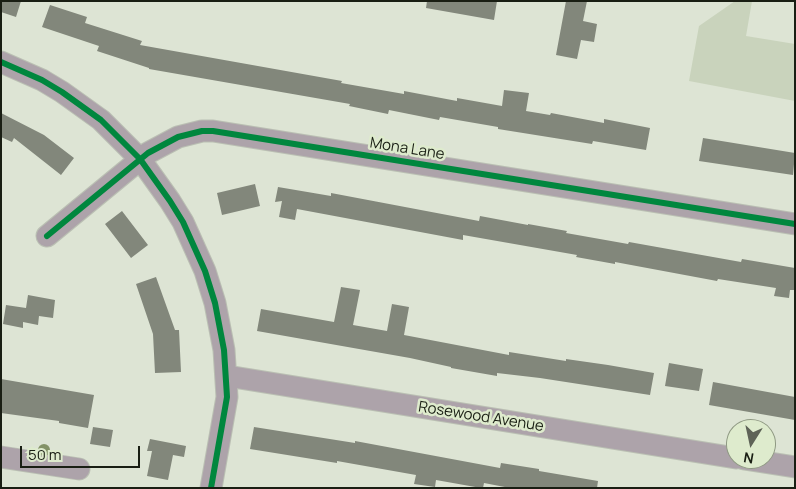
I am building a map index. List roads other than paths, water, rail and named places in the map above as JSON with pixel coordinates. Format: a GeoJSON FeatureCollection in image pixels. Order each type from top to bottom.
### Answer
{"type":"FeatureCollection","features":[{"type":"Feature","properties":{"kind":"street"},"geometry":{"type":"LineString","coordinates":[[1,62],[42,80],[82,106],[119,136],[140,160],[170,201],[190,236],[204,271],[220,326],[227,376],[227,397],[211,488]]}},
{"type":"Feature","properties":{"kind":"street","name":"Mona Lane"},"geometry":{"type":"LineString","coordinates":[[47,236],[148,153],[178,137],[196,132],[213,131],[795,224]]}},
{"type":"Feature","properties":{"kind":"street","name":"Rosewood Avenue"},"geometry":{"type":"LineString","coordinates":[[227,376],[726,456]]}},
{"type":"Feature","properties":{"kind":"street"},"geometry":{"type":"LineString","coordinates":[[1,457],[79,469]]}},
{"type":"Feature","properties":{"kind":"street"},"geometry":{"type":"LineString","coordinates":[[776,464],[795,467]]}}]}
